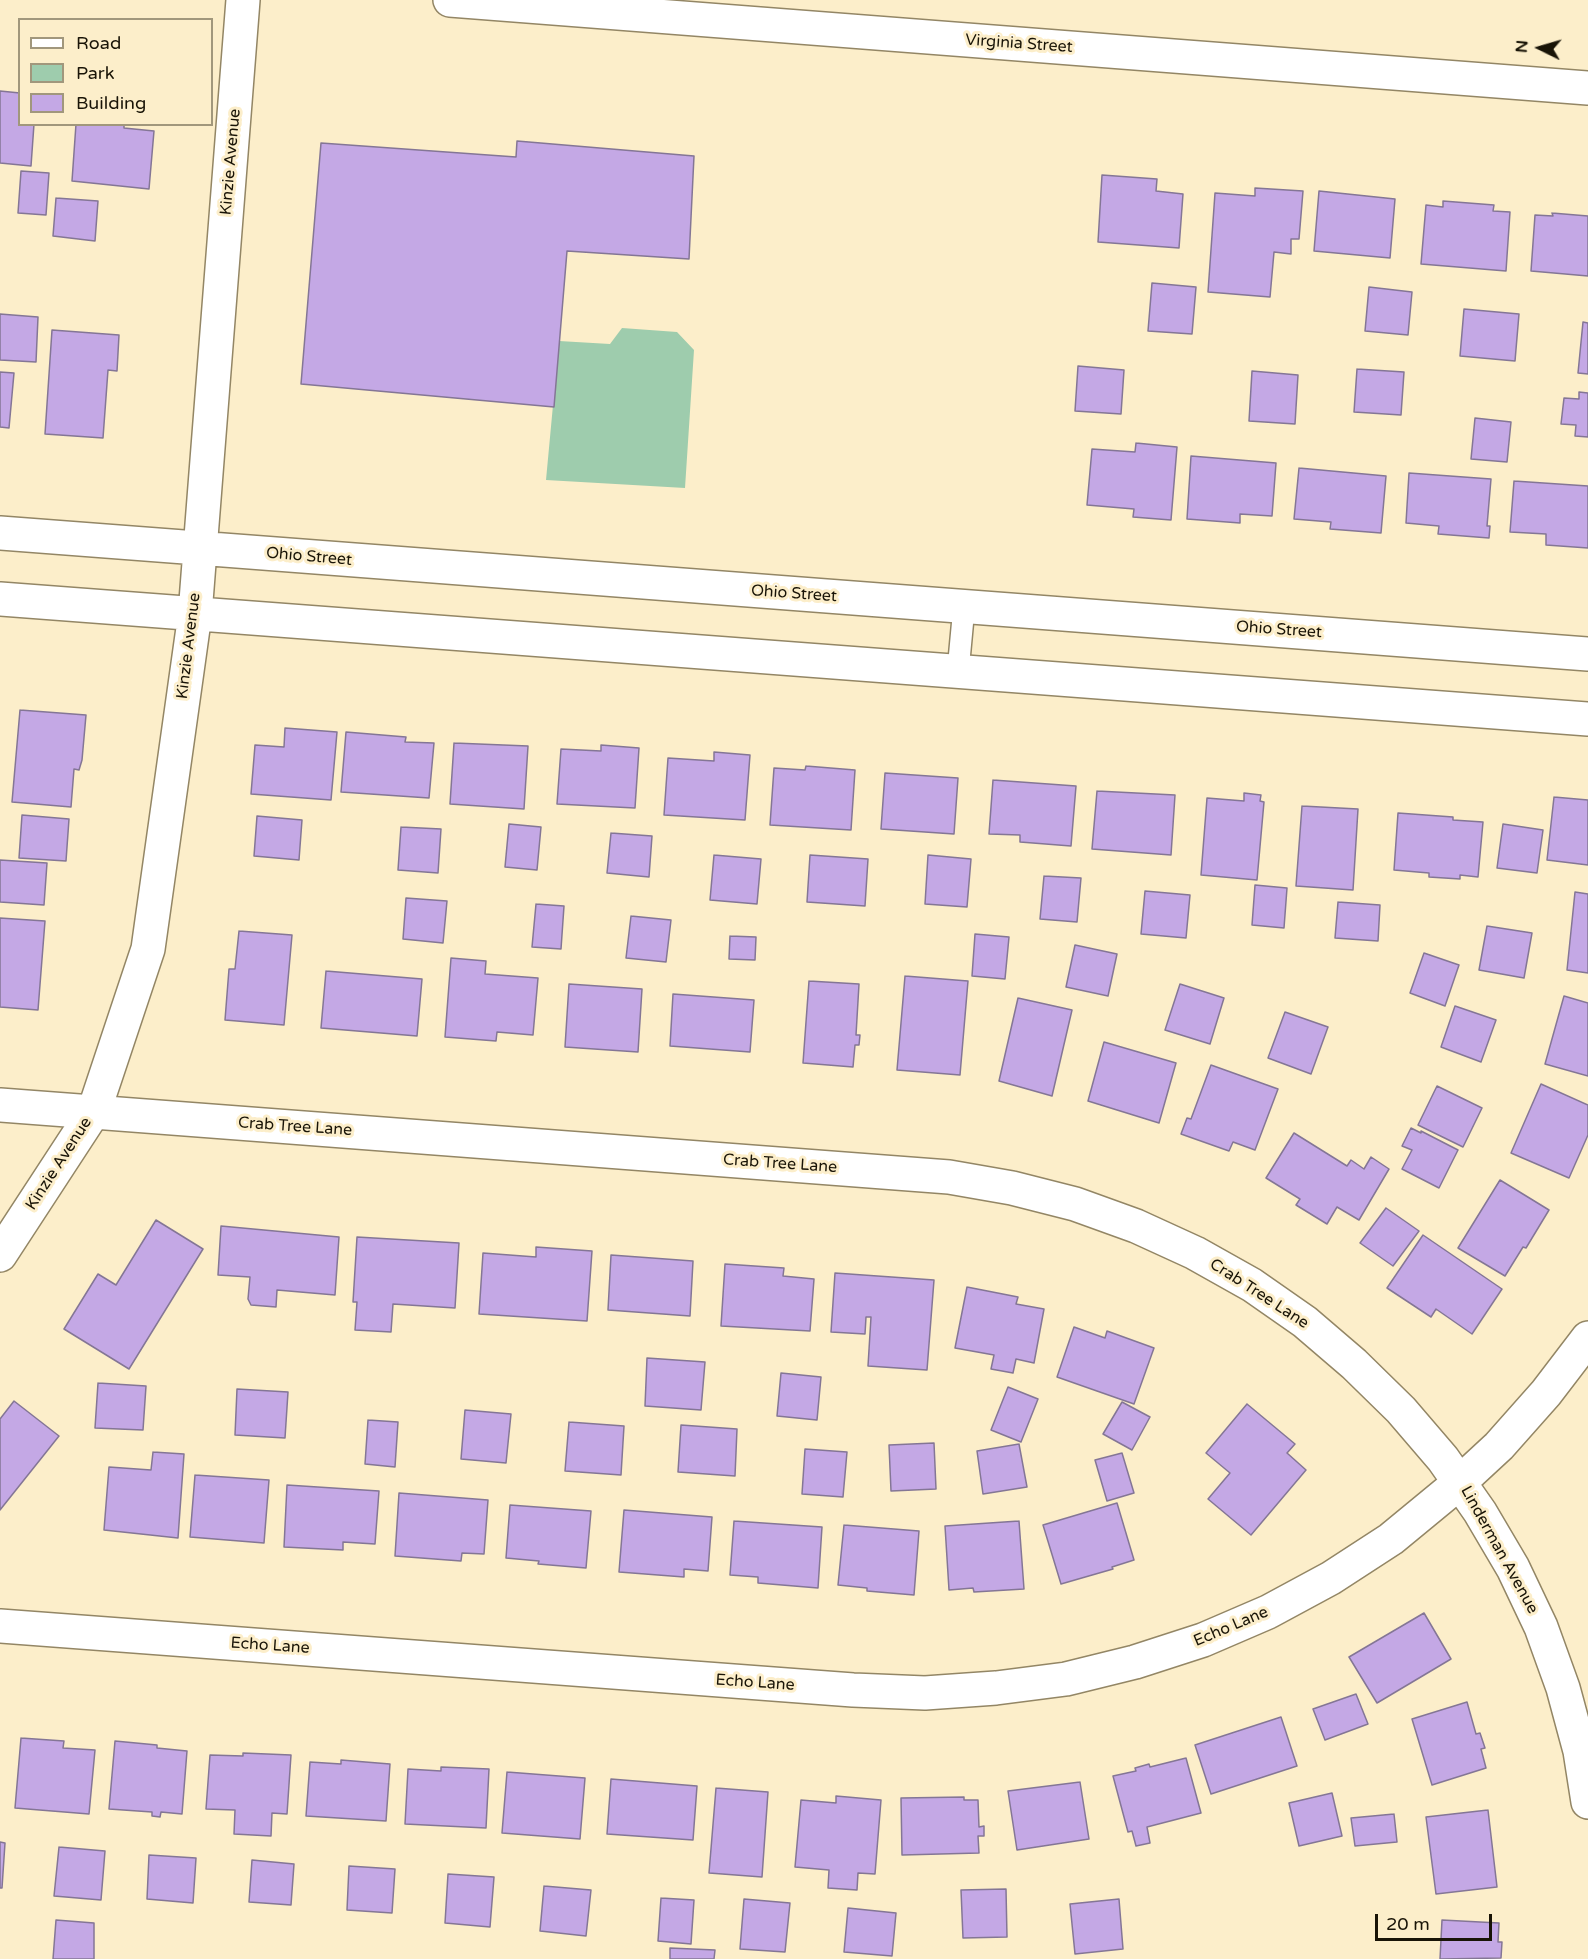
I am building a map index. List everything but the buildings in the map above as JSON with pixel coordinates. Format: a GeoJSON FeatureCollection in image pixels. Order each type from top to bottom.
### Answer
{"type":"FeatureCollection","features":[{"type":"Feature","properties":{"kind":"street","name":"Kinzie Avenue"},"geometry":{"type":"LineString","coordinates":[[0,1255],[94,1112],[148,949],[195,614],[243,0]]}},
{"type":"Feature","properties":{"kind":"street","name":"Virginia Street"},"geometry":{"type":"LineString","coordinates":[[450,0],[651,8],[1588,88]]}},
{"type":"Feature","properties":{"kind":"street","name":"Ohio Street"},"geometry":{"type":"LineString","coordinates":[[0,533],[1588,654]]}},
{"type":"Feature","properties":{"kind":"street"},"geometry":{"type":"LineString","coordinates":[[0,599],[1588,719]]}},
{"type":"Feature","properties":{"kind":"street","name":"Crab Tree Lane"},"geometry":{"type":"LineString","coordinates":[[0,1105],[949,1177],[1012,1188],[1075,1204],[1136,1226],[1195,1253],[1252,1285],[1305,1322],[1354,1364],[1401,1410],[1443,1459],[1460,1483]]}},
{"type":"Feature","properties":{"kind":"street","name":"Linderman Avenue"},"geometry":{"type":"LineString","coordinates":[[1588,1338],[1538,1402],[1499,1446],[1460,1483],[1513,1568],[1541,1627],[1563,1688],[1580,1750],[1588,1802]]}},
{"type":"Feature","properties":{"kind":"street","name":"Echo Lane"},"geometry":{"type":"LineString","coordinates":[[0,1626],[853,1690],[925,1693],[996,1688],[1066,1678],[1135,1662],[1203,1640],[1268,1612],[1331,1578],[1391,1539],[1460,1483]]}},
{"type":"Feature","properties":{"kind":"lane"},"geometry":{"type":"LineString","coordinates":[[958,671],[964,606]]}},
{"type":"Feature","properties":{"kind":"green space"},"geometry":{"type":"Polygon","coordinates":[[[622,328],[677,332],[694,350],[685,488],[546,480],[559,341],[610,344],[622,328]]]}}]}
